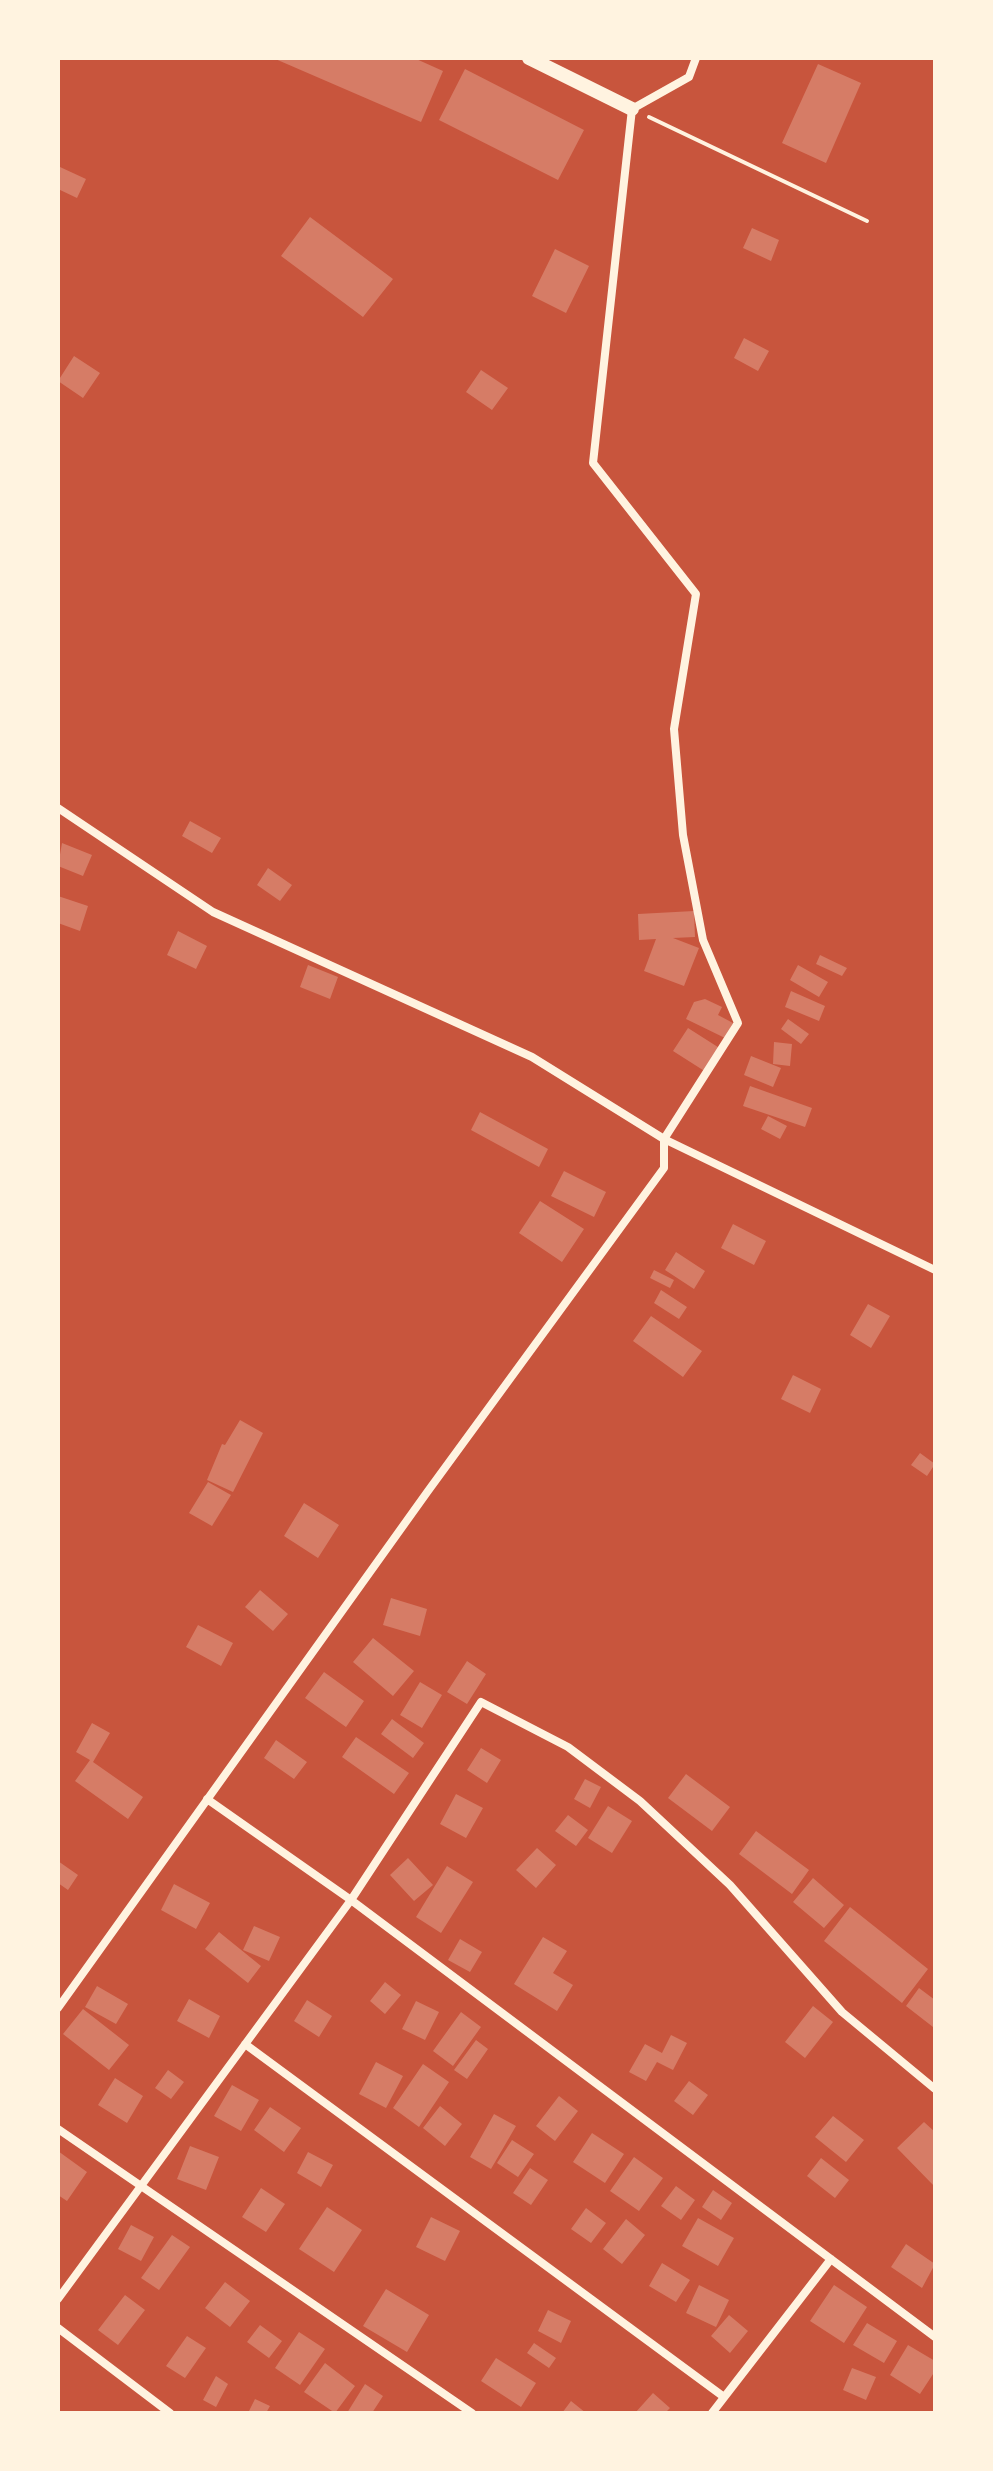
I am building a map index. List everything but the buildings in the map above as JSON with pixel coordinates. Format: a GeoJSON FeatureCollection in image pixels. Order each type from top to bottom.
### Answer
{"type":"FeatureCollection","features":[{"type":"Feature","properties":{"kind":"street"},"geometry":{"type":"LineString","coordinates":[[529,58],[632,109]]}},
{"type":"Feature","properties":{"kind":"street"},"geometry":{"type":"LineString","coordinates":[[632,109],[689,77],[696,58]]}},
{"type":"Feature","properties":{"kind":"street"},"geometry":{"type":"LineString","coordinates":[[58,2008],[664,1168],[664,1139],[738,1023],[703,940],[683,835],[674,729],[696,594],[593,463],[632,109]]}},
{"type":"Feature","properties":{"kind":"street"},"geometry":{"type":"LineString","coordinates":[[58,808],[213,912],[532,1057],[664,1139],[935,1270]]}},
{"type":"Feature","properties":{"kind":"street"},"geometry":{"type":"LineString","coordinates":[[58,2299],[351,1900],[481,1702],[568,1747],[640,1801],[730,1885],[842,2012],[935,2089]]}},
{"type":"Feature","properties":{"kind":"street"},"geometry":{"type":"LineString","coordinates":[[207,1799],[351,1900],[935,2337]]}},
{"type":"Feature","properties":{"kind":"street"},"geometry":{"type":"LineString","coordinates":[[245,2044],[724,2397]]}},
{"type":"Feature","properties":{"kind":"street"},"geometry":{"type":"LineString","coordinates":[[58,2129],[472,2413]]}},
{"type":"Feature","properties":{"kind":"street"},"geometry":{"type":"LineString","coordinates":[[712,2413],[831,2259]]}},
{"type":"Feature","properties":{"kind":"street"},"geometry":{"type":"LineString","coordinates":[[58,2328],[170,2413]]}},
{"type":"Feature","properties":{"kind":"path"},"geometry":{"type":"LineString","coordinates":[[632,109],[867,221]]}}]}
